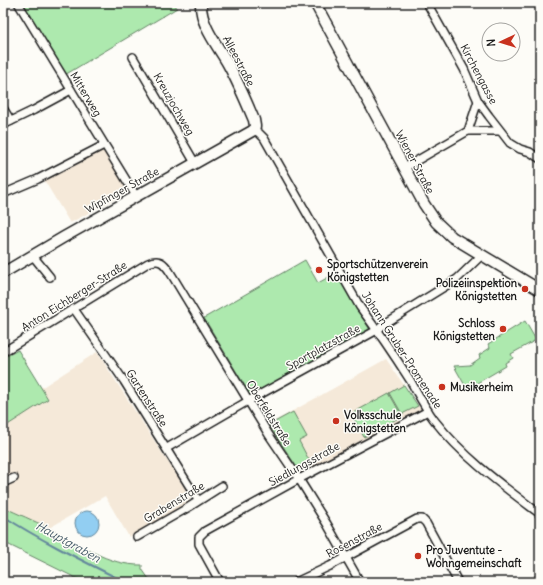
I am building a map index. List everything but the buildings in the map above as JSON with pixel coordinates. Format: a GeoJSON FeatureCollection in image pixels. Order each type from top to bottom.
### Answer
{"type":"FeatureCollection","features":[{"type":"Feature","properties":{"kind":"street","name":"Mitterweg"},"geometry":{"type":"LineString","coordinates":[[18,3],[136,196]]}},
{"type":"Feature","properties":{"kind":"street","name":"Alleestraße"},"geometry":{"type":"LineString","coordinates":[[201,3],[205,24],[230,67],[254,120],[254,130]]}},
{"type":"Feature","properties":{"kind":"street","name":"Wiener Straße"},"geometry":{"type":"LineString","coordinates":[[315,3],[404,168],[436,222],[452,237],[540,290]]}},
{"type":"Feature","properties":{"kind":"street","name":"Kirchengasse"},"geometry":{"type":"LineString","coordinates":[[427,3],[464,69],[478,100],[500,131],[515,146],[530,152],[540,159]]}},
{"type":"Feature","properties":{"kind":"street","name":"Kreuzjochweg"},"geometry":{"type":"LineString","coordinates":[[134,57],[194,163]]}},
{"type":"Feature","properties":{"kind":"street"},"geometry":{"type":"LineString","coordinates":[[3,125],[71,90]]}},
{"type":"Feature","properties":{"kind":"street"},"geometry":{"type":"LineString","coordinates":[[468,131],[478,100]]}},
{"type":"Feature","properties":{"kind":"street"},"geometry":{"type":"LineString","coordinates":[[3,108],[11,121]]}},
{"type":"Feature","properties":{"kind":"street","name":"Wipfinger Straße"},"geometry":{"type":"LineString","coordinates":[[3,273],[254,130]]}},
{"type":"Feature","properties":{"kind":"street","name":"Johann Gruber-Promenade"},"geometry":{"type":"LineString","coordinates":[[254,130],[264,138],[360,307],[377,330],[428,412],[445,433],[469,456],[540,514]]}},
{"type":"Feature","properties":{"kind":"street"},"geometry":{"type":"LineString","coordinates":[[404,168],[468,131],[500,131]]}},
{"type":"Feature","properties":{"kind":"street"},"geometry":{"type":"LineString","coordinates":[[3,194],[104,145]]}},
{"type":"Feature","properties":{"kind":"street","name":"Sportplatzstraße"},"geometry":{"type":"LineString","coordinates":[[167,448],[248,401],[377,330],[383,324],[457,279],[482,255]]}},
{"type":"Feature","properties":{"kind":"street"},"geometry":{"type":"LineString","coordinates":[[33,256],[50,277]]}},
{"type":"Feature","properties":{"kind":"street","name":"Anton Eichberger-Straße"},"geometry":{"type":"LineString","coordinates":[[3,352],[148,263],[156,260]]}},
{"type":"Feature","properties":{"kind":"street","name":"Oberfeldstraße"},"geometry":{"type":"LineString","coordinates":[[156,260],[162,262],[170,272],[269,435],[299,479],[360,582]]}},
{"type":"Feature","properties":{"kind":"street","name":"Gartenstraße"},"geometry":{"type":"LineString","coordinates":[[74,309],[124,381],[198,500]]}},
{"type":"Feature","properties":{"kind":"street","name":"Siedlungsstraße"},"geometry":{"type":"LineString","coordinates":[[220,582],[199,544],[199,537],[205,532],[299,479],[428,412]]}},
{"type":"Feature","properties":{"kind":"street"},"geometry":{"type":"LineString","coordinates":[[3,483],[14,478]]}},
{"type":"Feature","properties":{"kind":"street","name":"Grabenstraße"},"geometry":{"type":"LineString","coordinates":[[137,537],[222,486]]}},
{"type":"Feature","properties":{"kind":"street","name":"Rosenstraße"},"geometry":{"type":"LineString","coordinates":[[296,582],[417,519],[422,519],[426,523],[458,582]]}},
{"type":"Feature","properties":{"kind":"street"},"geometry":{"type":"LineString","coordinates":[[534,582],[540,580]]}},
{"type":"Feature","properties":{"kind":"shaded area"},"geometry":{"type":"Polygon","coordinates":[[[101,150],[105,151],[129,191],[70,223],[44,180],[101,150]]]}},
{"type":"Feature","properties":{"kind":"shaded area"},"geometry":{"type":"Polygon","coordinates":[[[97,352],[190,496],[189,502],[129,537],[105,496],[49,528],[3,507],[3,428],[48,399],[41,388],[97,352]]]}},
{"type":"Feature","properties":{"kind":"shaded area"},"geometry":{"type":"Polygon","coordinates":[[[386,359],[422,411],[299,479],[264,427],[386,359]]]}},
{"type":"Feature","properties":{"kind":"green space"},"geometry":{"type":"Polygon","coordinates":[[[21,3],[174,3],[177,8],[63,76],[21,3]]]}},
{"type":"Feature","properties":{"kind":"green space"},"geometry":{"type":"Polygon","coordinates":[[[305,260],[318,283],[336,273],[370,330],[251,396],[204,318],[305,260]]]}},
{"type":"Feature","properties":{"kind":"green space"},"geometry":{"type":"Polygon","coordinates":[[[525,321],[536,340],[511,354],[513,358],[505,363],[506,366],[467,389],[454,366],[470,365],[480,358],[479,355],[490,348],[488,344],[525,321]]]}},
{"type":"Feature","properties":{"kind":"green space"},"geometry":{"type":"Polygon","coordinates":[[[18,350],[48,399],[3,428],[3,358],[18,350]]]}},
{"type":"Feature","properties":{"kind":"green space"},"geometry":{"type":"Polygon","coordinates":[[[404,385],[418,406],[402,414],[390,393],[404,385]]]}},
{"type":"Feature","properties":{"kind":"green space"},"geometry":{"type":"Polygon","coordinates":[[[389,393],[402,416],[364,437],[351,414],[389,393]]]}},
{"type":"Feature","properties":{"kind":"green space"},"geometry":{"type":"Polygon","coordinates":[[[293,412],[307,437],[299,441],[310,462],[298,469],[269,425],[293,412]]]}},
{"type":"Feature","properties":{"kind":"green space"},"geometry":{"type":"Polygon","coordinates":[[[3,507],[42,525],[105,558],[117,562],[142,565],[142,569],[151,582],[84,582],[3,542],[3,507]]]}},
{"type":"Feature","properties":{"kind":"water"},"geometry":{"type":"Polygon","coordinates":[[[87,511],[92,512],[98,518],[98,528],[92,534],[87,535],[82,534],[76,528],[75,523],[76,518],[82,512],[87,511]]]}},
{"type":"Feature","properties":{"kind":"waterway","name":"Hauptgraben"},"geometry":{"type":"LineString","coordinates":[[3,516],[48,542],[125,582]]}},
{"type":"Feature","properties":{"kind":"place","name":"Sportschützenverein Königstetten"},"geometry":{"type":"Point","coordinates":[319,270]}},
{"type":"Feature","properties":{"kind":"place","name":"Polizeiinspektion Königstetten"},"geometry":{"type":"Point","coordinates":[525,289]}},
{"type":"Feature","properties":{"kind":"place","name":"Schloss Königstetten"},"geometry":{"type":"Point","coordinates":[503,329]}},
{"type":"Feature","properties":{"kind":"place","name":"Musikerheim"},"geometry":{"type":"Point","coordinates":[442,387]}},
{"type":"Feature","properties":{"kind":"place","name":"Volksschule Königstetten"},"geometry":{"type":"Point","coordinates":[336,421]}},
{"type":"Feature","properties":{"kind":"place","name":"Pro Juventute - Wohngemeinschaft"},"geometry":{"type":"Point","coordinates":[418,556]}}]}
